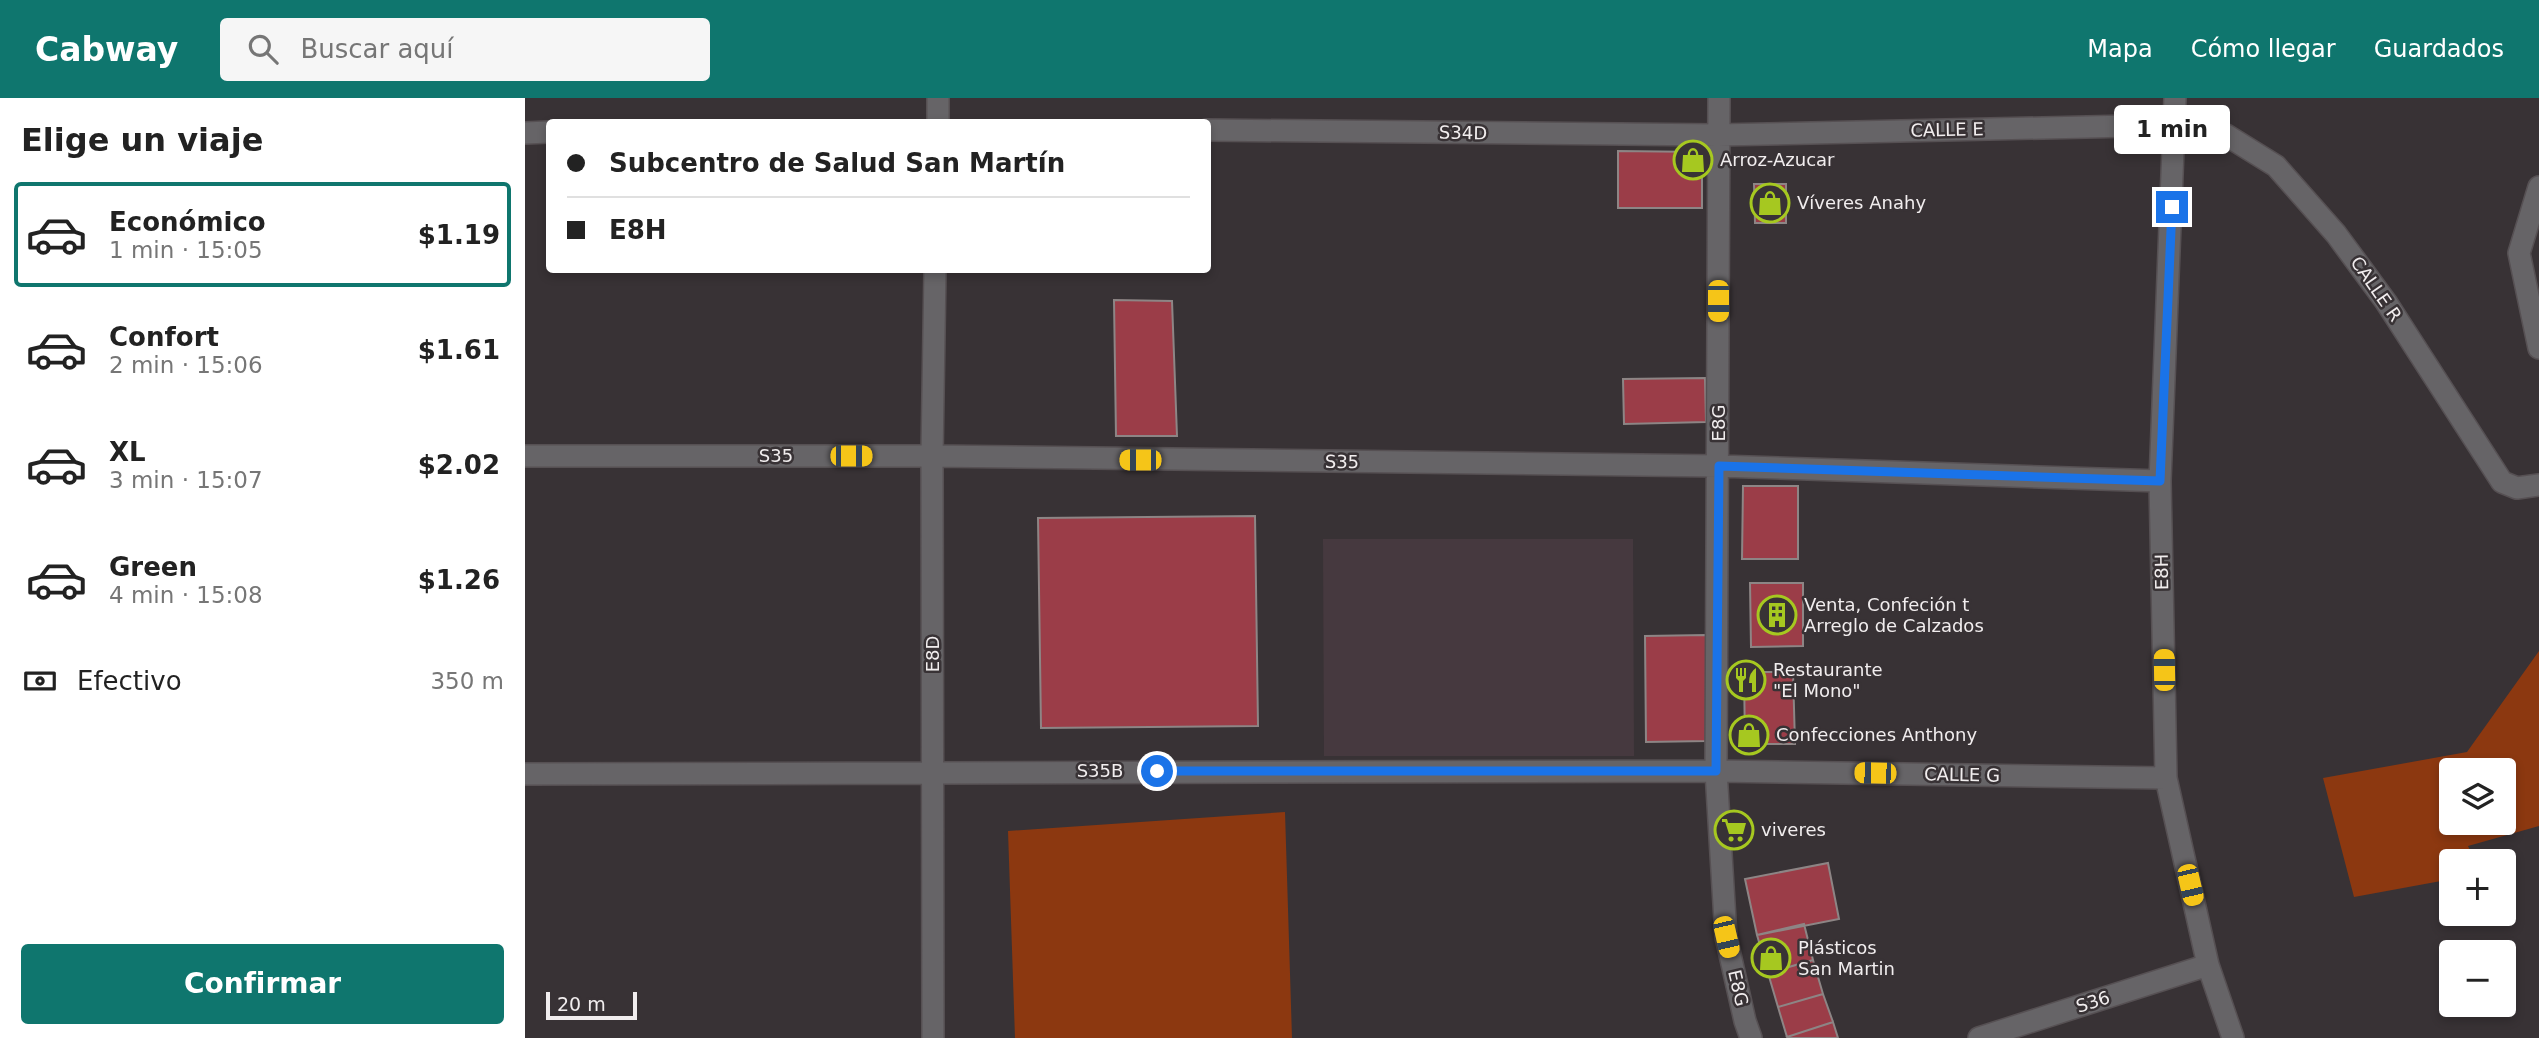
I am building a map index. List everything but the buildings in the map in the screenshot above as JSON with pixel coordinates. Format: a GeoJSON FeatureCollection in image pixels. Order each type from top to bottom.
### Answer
{"type":"FeatureCollection","features":[{"type":"Feature","properties":{"kind":"street"},"geometry":{"type":"LineString","coordinates":[[938,98],[938,119]]}},
{"type":"Feature","properties":{"kind":"street","name":"E8G"},"geometry":{"type":"LineString","coordinates":[[1719,98],[1716,771],[1726,937],[1751,1038]]}},
{"type":"Feature","properties":{"kind":"street","name":"E8H"},"geometry":{"type":"LineString","coordinates":[[2175,98],[2160,481],[2166,778],[2207,965],[2233,1038]]}},
{"type":"Feature","properties":{"kind":"street","name":"CALLE E"},"geometry":{"type":"LineString","coordinates":[[1718,135],[2175,125]]}},
{"type":"Feature","properties":{"kind":"street","name":"CALLE R"},"geometry":{"type":"LineString","coordinates":[[2175,125],[2226,135],[2276,166],[2336,234],[2386,302],[2502,482],[2517,488],[2539,485]]}},
{"type":"Feature","properties":{"kind":"street","name":"S34D"},"geometry":{"type":"LineString","coordinates":[[1211,130],[1718,135]]}},
{"type":"Feature","properties":{"kind":"street"},"geometry":{"type":"LineString","coordinates":[[525,133],[546,132]]}},
{"type":"Feature","properties":{"kind":"street"},"geometry":{"type":"LineString","coordinates":[[2539,187],[2519,253],[2539,348]]}},
{"type":"Feature","properties":{"kind":"street","name":"E8D"},"geometry":{"type":"LineString","coordinates":[[933,1038],[932,456],[935,273]]}},
{"type":"Feature","properties":{"kind":"street","name":"S35"},"geometry":{"type":"LineString","coordinates":[[525,456],[932,456],[1719,466],[2160,481]]}},
{"type":"Feature","properties":{"kind":"street","name":"S35B"},"geometry":{"type":"LineString","coordinates":[[525,774],[1716,771]]}},
{"type":"Feature","properties":{"kind":"street","name":"CALLE G"},"geometry":{"type":"LineString","coordinates":[[1716,771],[2166,778]]}},
{"type":"Feature","properties":{"kind":"street","name":"S36"},"geometry":{"type":"LineString","coordinates":[[1979,1038],[2207,965]]}},
{"type":"Feature","properties":{"kind":"shaded area"},"geometry":{"type":"Polygon","coordinates":[[[1323,539],[1633,539],[1634,756],[1324,756],[1323,539]]]}},
{"type":"Feature","properties":{"kind":"shaded area"},"geometry":{"type":"Polygon","coordinates":[[[2539,651],[2539,826],[2516,832],[2516,758],[2439,758],[2439,835],[2507,835],[2468,846],[2469,849],[2439,849],[2439,881],[2354,897],[2323,778],[2467,752],[2539,651]]]}},
{"type":"Feature","properties":{"kind":"shaded area"},"geometry":{"type":"Polygon","coordinates":[[[1285,812],[1292,1038],[1015,1038],[1008,831],[1285,812]]]}},
{"type":"Feature","properties":{"kind":"place","name":"Arroz-Azucar"},"geometry":{"type":"Point","coordinates":[1693,160]}},
{"type":"Feature","properties":{"kind":"place","name":"Víveres Anahy"},"geometry":{"type":"Point","coordinates":[1770,203]}},
{"type":"Feature","properties":{"kind":"place","name":"Venta, Confeción t Arreglo de Calzados"},"geometry":{"type":"Point","coordinates":[1777,615]}},
{"type":"Feature","properties":{"kind":"place","name":"Restaurante \"El Mono\""},"geometry":{"type":"Point","coordinates":[1746,680]}},
{"type":"Feature","properties":{"kind":"place","name":"Confecciones Anthony"},"geometry":{"type":"Point","coordinates":[1749,735]}},
{"type":"Feature","properties":{"kind":"place","name":"viveres"},"geometry":{"type":"Point","coordinates":[1734,830]}},
{"type":"Feature","properties":{"kind":"place","name":"Plásticos San Martin"},"geometry":{"type":"Point","coordinates":[1771,958]}},
{"type":"Feature","properties":{"kind":"route"},"geometry":{"type":"LineString","coordinates":[[1157,771],[1716,771],[1719,466],[2160,481],[2172,207]]}}]}
